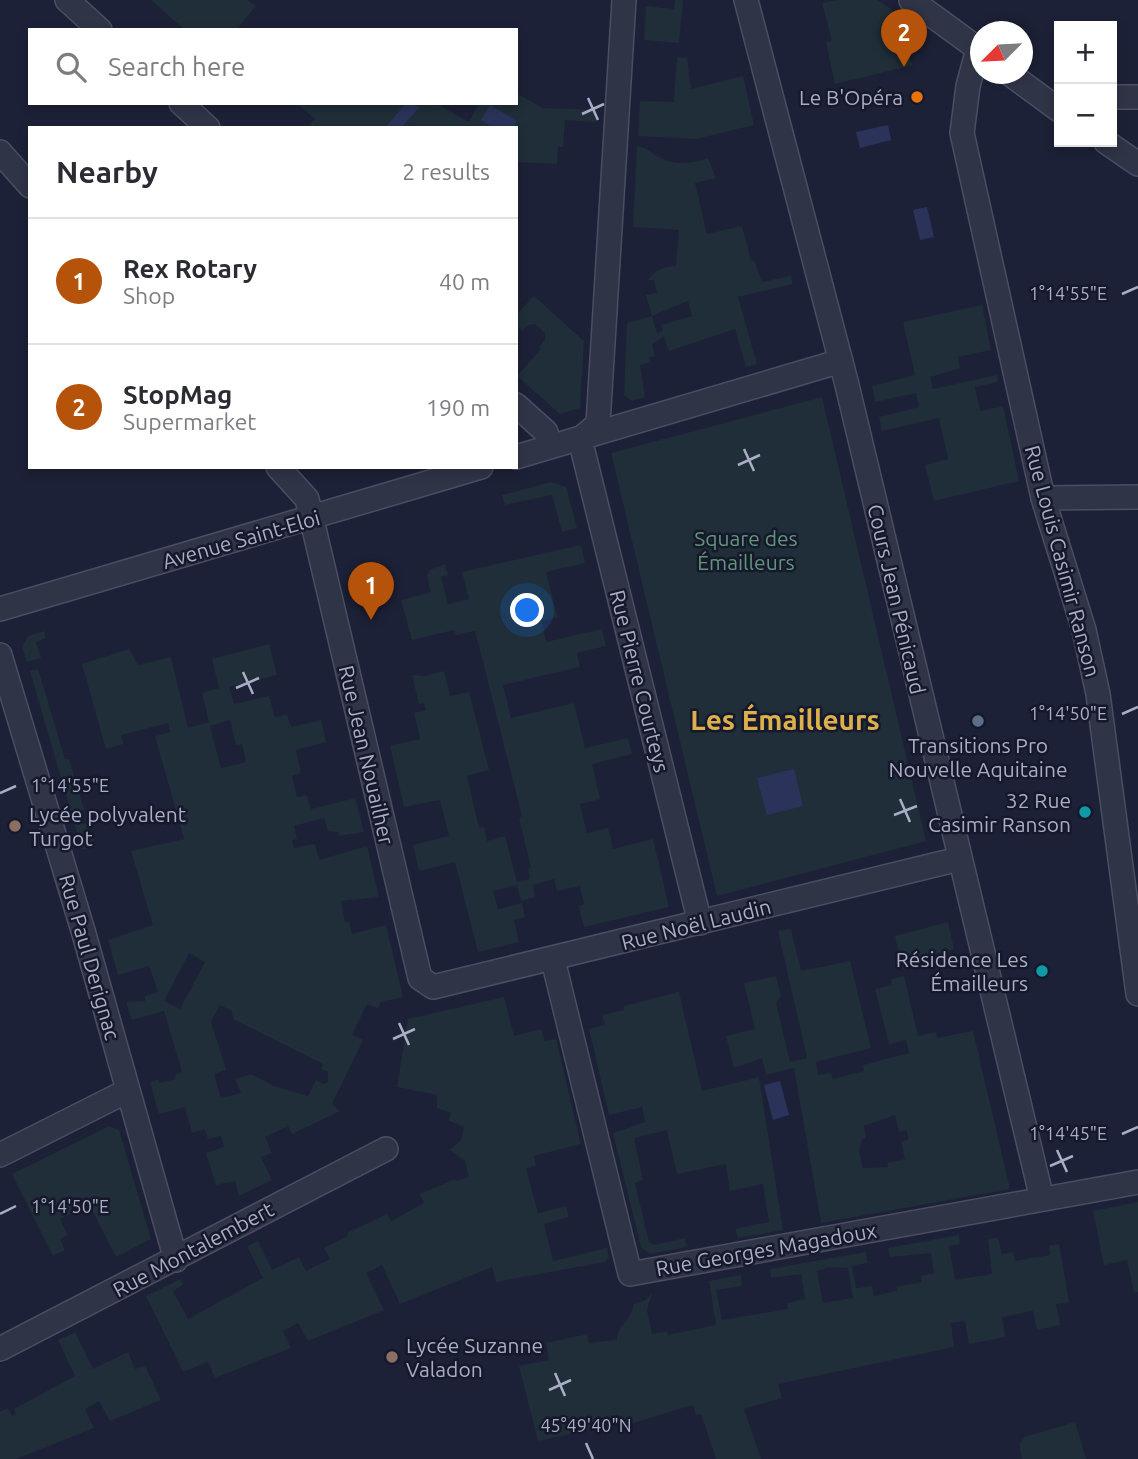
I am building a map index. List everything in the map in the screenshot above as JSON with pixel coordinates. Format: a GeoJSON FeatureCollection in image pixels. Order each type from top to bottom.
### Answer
{"type":"FeatureCollection","features":[{"type":"Feature","properties":{"kind":"street"},"geometry":{"type":"LineString","coordinates":[[67,0],[98,28]]}},
{"type":"Feature","properties":{"kind":"street"},"geometry":{"type":"LineString","coordinates":[[580,439],[598,424],[624,0]]}},
{"type":"Feature","properties":{"kind":"street","name":"Cours Jean Pénicaud"},"geometry":{"type":"LineString","coordinates":[[746,0],[841,361],[1042,1199]]}},
{"type":"Feature","properties":{"kind":"street"},"geometry":{"type":"LineString","coordinates":[[916,2],[970,43]]}},
{"type":"Feature","properties":{"kind":"street","name":"Rue Louis Casimir Ranson"},"geometry":{"type":"LineString","coordinates":[[970,79],[962,133],[1043,498],[1084,630],[1098,694],[1110,768],[1127,933],[1138,994]]}},
{"type":"Feature","properties":{"kind":"street"},"geometry":{"type":"LineString","coordinates":[[1028,84],[1049,96]]}},
{"type":"Feature","properties":{"kind":"street"},"geometry":{"type":"LineString","coordinates":[[1117,97],[1138,97]]}},
{"type":"Feature","properties":{"kind":"street"},"geometry":{"type":"LineString","coordinates":[[183,105],[206,126]]}},
{"type":"Feature","properties":{"kind":"street"},"geometry":{"type":"LineString","coordinates":[[1113,147],[1138,164]]}},
{"type":"Feature","properties":{"kind":"street"},"geometry":{"type":"LineString","coordinates":[[0,152],[28,184]]}},
{"type":"Feature","properties":{"kind":"street"},"geometry":{"type":"LineString","coordinates":[[518,456],[841,361]]}},
{"type":"Feature","properties":{"kind":"street"},"geometry":{"type":"LineString","coordinates":[[518,407],[546,432],[550,447]]}},
{"type":"Feature","properties":{"kind":"street","name":"Rue Pierre Courteys"},"geometry":{"type":"LineString","coordinates":[[580,439],[700,923]]}},
{"type":"Feature","properties":{"kind":"street","name":"Rue Jean Nouailher"},"geometry":{"type":"LineString","coordinates":[[280,469],[307,499],[420,978],[433,987]]}},
{"type":"Feature","properties":{"kind":"street","name":"Avenue Saint-Eloi"},"geometry":{"type":"LineString","coordinates":[[0,609],[474,469]]}},
{"type":"Feature","properties":{"kind":"street"},"geometry":{"type":"LineString","coordinates":[[1043,498],[1138,497]]}},
{"type":"Feature","properties":{"kind":"street","name":"Rue Paul Derignac"},"geometry":{"type":"LineString","coordinates":[[0,654],[84,934],[176,1260]]}},
{"type":"Feature","properties":{"kind":"street","name":"Rue Noël Laudin"},"geometry":{"type":"LineString","coordinates":[[433,987],[553,960],[959,859]]}},
{"type":"Feature","properties":{"kind":"street","name":"Rue Georges Magadoux"},"geometry":{"type":"LineString","coordinates":[[553,960],[630,1274],[1138,1182]]}},
{"type":"Feature","properties":{"kind":"street"},"geometry":{"type":"LineString","coordinates":[[0,1155],[127,1091]]}},
{"type":"Feature","properties":{"kind":"street","name":"Rue Montalembert"},"geometry":{"type":"LineString","coordinates":[[0,1349],[386,1149]]}},
{"type":"Feature","properties":{"kind":"green space"},"geometry":{"type":"Polygon","coordinates":[[[151,0],[247,0],[256,6],[238,28],[183,28],[151,0]]]}},
{"type":"Feature","properties":{"kind":"green space"},"geometry":{"type":"Polygon","coordinates":[[[675,0],[683,0],[679,43],[644,40],[646,6],[674,9],[675,0]]]}},
{"type":"Feature","properties":{"kind":"green space"},"geometry":{"type":"Polygon","coordinates":[[[837,0],[877,0],[890,8],[913,65],[835,84],[826,42],[832,41],[822,3],[837,0]]]}},
{"type":"Feature","properties":{"kind":"green space"},"geometry":{"type":"Polygon","coordinates":[[[677,57],[687,58],[691,89],[743,76],[754,125],[697,139],[638,136],[640,101],[674,102],[677,57]]]}},
{"type":"Feature","properties":{"kind":"green space"},"geometry":{"type":"Polygon","coordinates":[[[518,94],[543,108],[597,110],[596,122],[565,120],[563,147],[558,147],[557,164],[518,162],[518,126],[309,126],[315,119],[298,105],[439,105],[469,122],[478,105],[518,105],[518,94]]]}},
{"type":"Feature","properties":{"kind":"green space"},"geometry":{"type":"Polygon","coordinates":[[[637,146],[676,163],[708,158],[716,178],[695,183],[707,234],[742,226],[751,261],[754,260],[762,282],[791,276],[793,284],[738,297],[757,364],[746,367],[735,329],[669,351],[664,336],[652,344],[655,356],[649,357],[651,362],[640,365],[645,397],[632,401],[624,395],[627,323],[652,316],[646,295],[657,293],[654,280],[648,280],[660,270],[676,266],[679,230],[633,227],[637,146]],[[688,301],[652,316],[657,333],[663,331],[661,325],[692,316],[688,301]]]}},
{"type":"Feature","properties":{"kind":"green space"},"geometry":{"type":"Polygon","coordinates":[[[534,296],[584,341],[580,408],[560,414],[518,377],[541,349],[539,347],[545,340],[545,333],[535,324],[528,325],[522,331],[518,328],[518,313],[534,296]]]}},
{"type":"Feature","properties":{"kind":"green space"},"geometry":{"type":"Polygon","coordinates":[[[982,305],[991,350],[958,357],[960,368],[930,377],[933,389],[997,375],[998,382],[975,387],[980,411],[1003,406],[1019,481],[934,501],[925,465],[948,459],[939,418],[882,431],[879,417],[919,407],[916,393],[875,402],[872,386],[915,375],[903,322],[982,305]]]}},
{"type":"Feature","properties":{"kind":"green space","name":"Square des Émailleurs"},"geometry":{"type":"Polygon","coordinates":[[[822,397],[926,841],[717,896],[611,453],[822,397]]]}},
{"type":"Feature","properties":{"kind":"green space"},"geometry":{"type":"Polygon","coordinates":[[[551,482],[566,487],[577,528],[562,532],[552,495],[505,505],[502,495],[551,482]]]}},
{"type":"Feature","properties":{"kind":"green space"},"geometry":{"type":"Polygon","coordinates":[[[581,545],[585,563],[546,572],[557,617],[542,621],[546,642],[602,629],[606,646],[577,653],[580,667],[503,685],[511,718],[574,703],[585,748],[628,738],[632,754],[592,764],[600,799],[580,804],[587,833],[608,828],[613,849],[653,839],[669,907],[584,927],[579,906],[584,904],[580,886],[557,891],[554,879],[533,885],[535,897],[521,901],[517,885],[493,891],[498,909],[522,903],[525,917],[514,920],[519,942],[478,952],[455,862],[419,871],[413,845],[449,836],[440,800],[404,807],[390,746],[420,739],[414,713],[426,710],[424,703],[419,704],[412,675],[424,676],[444,671],[450,696],[469,692],[489,770],[467,776],[479,828],[484,827],[487,841],[505,836],[517,882],[530,879],[528,868],[531,867],[519,818],[522,816],[475,631],[456,635],[454,630],[412,640],[401,600],[431,592],[427,575],[429,570],[445,564],[448,575],[441,577],[448,604],[469,599],[462,572],[581,545]]]}},
{"type":"Feature","properties":{"kind":"green space"},"geometry":{"type":"Polygon","coordinates":[[[44,631],[46,638],[36,642],[41,658],[27,662],[22,646],[28,636],[44,631]]]}},
{"type":"Feature","properties":{"kind":"green space"},"geometry":{"type":"Polygon","coordinates":[[[269,644],[277,675],[229,687],[234,704],[269,696],[275,717],[287,714],[291,727],[321,720],[326,742],[296,750],[301,773],[292,776],[297,797],[307,795],[311,809],[355,798],[364,832],[339,836],[338,832],[328,831],[324,818],[294,826],[297,839],[292,840],[294,848],[315,844],[319,860],[367,846],[379,897],[341,901],[345,922],[349,922],[352,934],[386,925],[403,997],[381,1002],[378,1008],[367,1004],[352,1035],[363,1040],[332,1104],[340,1111],[292,1134],[288,1126],[265,1137],[272,1153],[261,1157],[272,1180],[239,1196],[235,1181],[216,1185],[206,1153],[224,1147],[221,1136],[208,1139],[205,1129],[192,1133],[185,1107],[159,1114],[150,1082],[158,1080],[160,1083],[175,1079],[175,1075],[182,1072],[164,1011],[132,1020],[126,1002],[145,1001],[145,996],[158,992],[149,966],[118,975],[108,940],[153,925],[131,851],[184,839],[155,736],[170,732],[168,723],[121,735],[123,744],[106,749],[82,664],[129,649],[138,665],[171,657],[188,728],[209,722],[202,693],[219,688],[212,659],[269,644]],[[230,720],[210,726],[221,768],[246,762],[242,744],[236,745],[230,720]],[[189,953],[164,1001],[180,1009],[205,962],[189,953]],[[220,1005],[211,1022],[226,1070],[214,1074],[221,1098],[241,1093],[235,1079],[251,1074],[274,1086],[308,1096],[316,1080],[323,1084],[328,1082],[328,1072],[321,1069],[323,1064],[233,1019],[232,1011],[220,1005]]]}},
{"type":"Feature","properties":{"kind":"green space"},"geometry":{"type":"Polygon","coordinates":[[[38,669],[65,759],[69,759],[84,809],[80,812],[83,824],[88,823],[95,847],[82,850],[30,671],[38,669]]]}},
{"type":"Feature","properties":{"kind":"green space"},"geometry":{"type":"Polygon","coordinates":[[[948,922],[954,949],[901,962],[895,936],[948,922]]]}},
{"type":"Feature","properties":{"kind":"green space"},"geometry":{"type":"Polygon","coordinates":[[[791,929],[801,971],[850,961],[871,1048],[816,1062],[818,1075],[831,1073],[833,1079],[864,1071],[863,1065],[909,1053],[906,1040],[889,1044],[875,989],[892,985],[891,979],[904,976],[918,1036],[936,1032],[937,1038],[973,1031],[1010,1189],[821,1223],[794,1068],[766,1075],[762,1058],[734,1068],[726,1036],[755,1029],[744,983],[776,976],[781,997],[776,1003],[790,1062],[807,1058],[778,931],[791,929]],[[895,1115],[864,1126],[866,1138],[862,1139],[859,1151],[863,1168],[888,1167],[887,1163],[905,1159],[901,1142],[909,1139],[906,1130],[899,1132],[895,1115]]]}},
{"type":"Feature","properties":{"kind":"green space"},"geometry":{"type":"Polygon","coordinates":[[[679,992],[702,1091],[759,1077],[783,1230],[738,1238],[735,1229],[769,1222],[763,1184],[730,1191],[726,1164],[677,1174],[667,1130],[634,1138],[643,1180],[635,1183],[649,1242],[654,1245],[685,1238],[687,1247],[650,1254],[641,1247],[613,1133],[645,1122],[642,1107],[609,1115],[589,1029],[605,1025],[602,1015],[624,1010],[624,1006],[679,992]]]}},
{"type":"Feature","properties":{"kind":"green space"},"geometry":{"type":"Polygon","coordinates":[[[504,997],[514,1036],[541,1029],[545,1041],[556,1039],[581,1144],[534,1156],[536,1166],[526,1168],[538,1213],[566,1206],[569,1217],[544,1224],[553,1261],[607,1248],[609,1257],[605,1262],[496,1282],[492,1267],[400,1304],[382,1265],[366,1273],[384,1310],[308,1341],[298,1323],[283,1331],[291,1348],[215,1378],[208,1362],[183,1372],[146,1296],[181,1279],[183,1285],[173,1291],[188,1319],[263,1278],[247,1246],[258,1241],[272,1270],[299,1257],[306,1271],[330,1259],[324,1248],[348,1236],[347,1233],[387,1214],[391,1221],[424,1203],[420,1194],[455,1179],[456,1181],[469,1177],[465,1161],[450,1150],[461,1140],[464,1127],[449,1121],[451,1113],[437,1108],[437,1095],[397,1087],[408,1019],[504,997]]]}},
{"type":"Feature","properties":{"kind":"green space"},"geometry":{"type":"Polygon","coordinates":[[[109,1126],[119,1130],[151,1239],[116,1257],[89,1204],[60,1219],[68,1235],[60,1239],[65,1250],[53,1256],[12,1174],[109,1126]]]}},
{"type":"Feature","properties":{"kind":"green space"},"geometry":{"type":"Polygon","coordinates":[[[1138,1202],[1138,1292],[1134,1293],[1127,1260],[1104,1265],[1093,1211],[1138,1202]]]}},
{"type":"Feature","properties":{"kind":"green space"},"geometry":{"type":"Polygon","coordinates":[[[959,1235],[960,1244],[949,1246],[955,1280],[992,1274],[988,1239],[998,1238],[1002,1254],[1013,1252],[1015,1261],[1050,1255],[1049,1246],[1059,1244],[1069,1302],[1056,1304],[1060,1325],[1037,1330],[1033,1311],[1002,1317],[1005,1337],[969,1344],[965,1321],[951,1323],[954,1347],[778,1384],[782,1398],[744,1409],[761,1459],[716,1459],[701,1414],[696,1415],[693,1405],[626,1425],[619,1423],[538,1441],[519,1366],[549,1360],[546,1343],[587,1334],[589,1343],[617,1340],[619,1330],[633,1310],[633,1304],[646,1300],[652,1293],[647,1310],[652,1334],[667,1331],[668,1335],[716,1325],[709,1281],[741,1275],[742,1286],[716,1290],[722,1320],[788,1309],[787,1303],[805,1299],[801,1274],[771,1278],[770,1269],[866,1252],[867,1263],[852,1266],[856,1288],[872,1286],[874,1296],[897,1291],[896,1287],[922,1282],[921,1276],[934,1273],[931,1253],[890,1257],[888,1248],[959,1235]],[[828,1267],[817,1271],[823,1303],[853,1298],[848,1268],[828,1267]]]}},
{"type":"Feature","properties":{"kind":"green space"},"geometry":{"type":"Polygon","coordinates":[[[75,1332],[93,1369],[128,1352],[135,1369],[145,1366],[161,1400],[110,1421],[99,1401],[85,1409],[94,1428],[16,1459],[0,1459],[0,1412],[8,1408],[12,1416],[16,1414],[14,1409],[75,1376],[58,1340],[75,1332]]]}},
{"type":"Feature","properties":{"kind":"green space"},"geometry":{"type":"Polygon","coordinates":[[[1075,1422],[1086,1459],[1022,1459],[1019,1445],[1024,1437],[1075,1422]]]}},
{"type":"Feature","properties":{"kind":"water"},"geometry":{"type":"Polygon","coordinates":[[[404,105],[420,107],[403,126],[387,126],[404,105]]]}},
{"type":"Feature","properties":{"kind":"water"},"geometry":{"type":"Polygon","coordinates":[[[490,105],[517,121],[514,126],[491,126],[481,120],[490,105]]]}},
{"type":"Feature","properties":{"kind":"water"},"geometry":{"type":"Polygon","coordinates":[[[888,125],[891,140],[860,148],[856,132],[888,125]]]}},
{"type":"Feature","properties":{"kind":"water"},"geometry":{"type":"Polygon","coordinates":[[[927,207],[934,237],[920,240],[913,210],[927,207]]]}},
{"type":"Feature","properties":{"kind":"water"},"geometry":{"type":"Polygon","coordinates":[[[794,769],[803,806],[767,815],[757,778],[794,769]]]}},
{"type":"Feature","properties":{"kind":"water"},"geometry":{"type":"Polygon","coordinates":[[[780,1081],[789,1115],[773,1120],[764,1085],[780,1081]]]}},
{"type":"Feature","properties":{"kind":"place","name":"StopMag"},"geometry":{"type":"Point","coordinates":[904,67]}},
{"type":"Feature","properties":{"kind":"place","name":"Le B'Opéra"},"geometry":{"type":"Point","coordinates":[917,97]}},
{"type":"Feature","properties":{"kind":"place","name":"Rex Rotary"},"geometry":{"type":"Point","coordinates":[371,620]}},
{"type":"Feature","properties":{"kind":"place","name":"Transitions Pro Nouvelle Aquitaine"},"geometry":{"type":"Point","coordinates":[978,721]}},
{"type":"Feature","properties":{"kind":"place","name":"32 Rue Casimir Ranson"},"geometry":{"type":"Point","coordinates":[1085,812]}},
{"type":"Feature","properties":{"kind":"place","name":"Lycée polyvalent Turgot"},"geometry":{"type":"Point","coordinates":[15,826]}},
{"type":"Feature","properties":{"kind":"place","name":"Résidence Les Émailleurs"},"geometry":{"type":"Point","coordinates":[1042,971]}},
{"type":"Feature","properties":{"kind":"place","name":"Lycée Suzanne Valadon"},"geometry":{"type":"Point","coordinates":[392,1357]}},
{"type":"Feature","properties":{"kind":"district","name":"Les Émailleurs"},"geometry":{"type":"Point","coordinates":[785,719]}}]}
